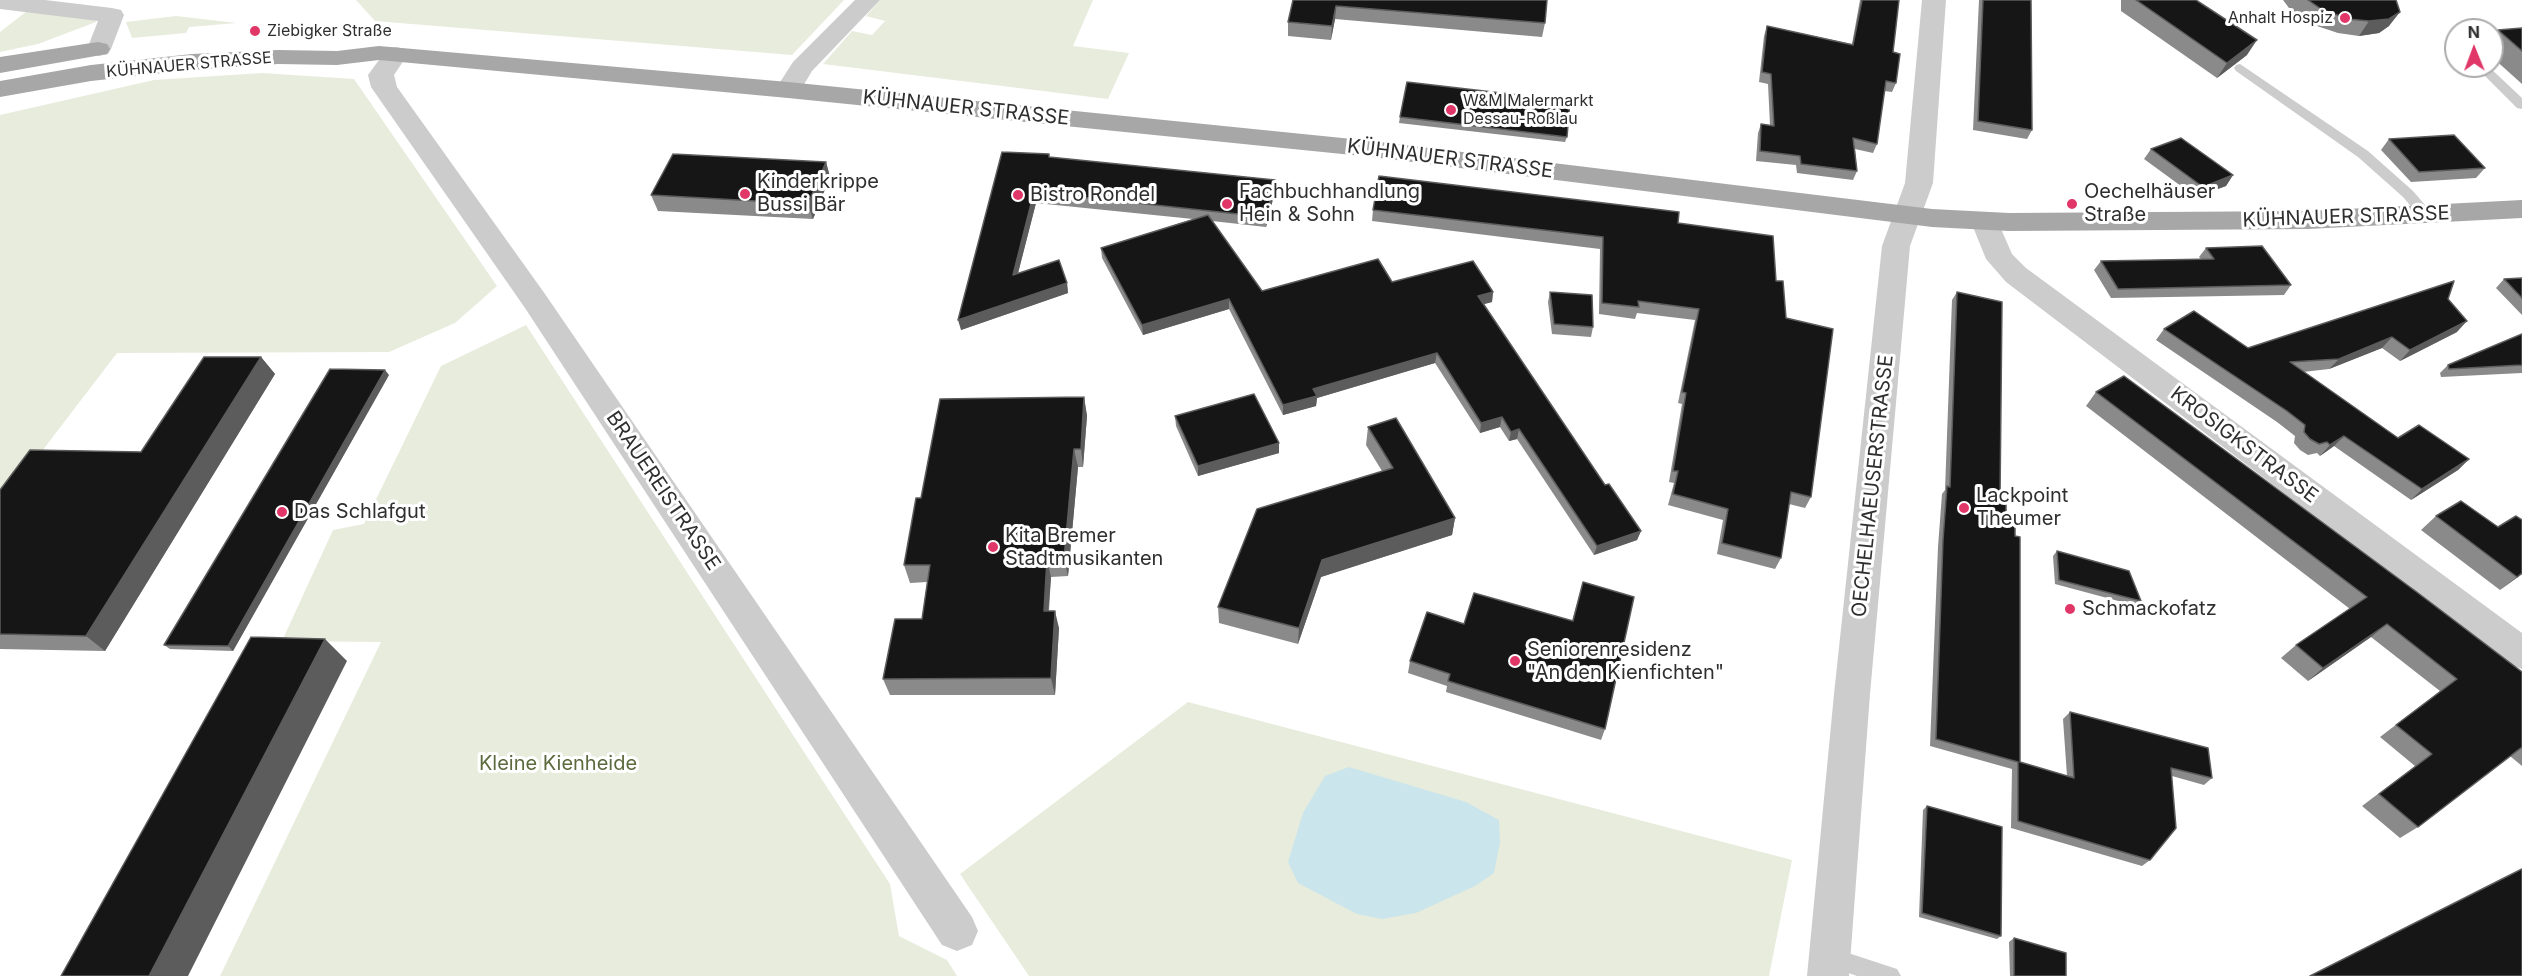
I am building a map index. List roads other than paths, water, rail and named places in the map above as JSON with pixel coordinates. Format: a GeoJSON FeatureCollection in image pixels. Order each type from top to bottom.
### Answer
{"type":"FeatureCollection","features":[{"type":"Feature","properties":{"kind":"main road","name":"KÜHNAUER STRASSE"},"geometry":{"type":"LineString","coordinates":[[163,42],[252,38],[314,39],[355,44],[388,54]]}},
{"type":"Feature","properties":{"kind":"main road","name":"KÜHNAUER STRASSE"},"geometry":{"type":"LineString","coordinates":[[0,65],[130,45]]}},
{"type":"Feature","properties":{"kind":"main road","name":"KÜHNAUER STRASSE"},"geometry":{"type":"LineString","coordinates":[[0,89],[91,73],[192,62],[278,57],[337,58],[388,54],[788,90],[1372,149],[1909,215],[1985,222],[2308,220],[2427,216],[2522,209]]}},
{"type":"Feature","properties":{"kind":"street"},"geometry":{"type":"LineString","coordinates":[[788,90],[802,67],[868,0]]}},
{"type":"Feature","properties":{"kind":"street","name":"OECHELHAEUSERSTRASSE"},"geometry":{"type":"LineString","coordinates":[[1829,966],[1852,694],[1896,246],[1919,183],[1934,0]]}},
{"type":"Feature","properties":{"kind":"street","name":"KÜHNAUER STRASSE"},"geometry":{"type":"LineString","coordinates":[[0,2],[112,15],[99,49]]}},
{"type":"Feature","properties":{"kind":"street","name":"BRAUEREISTRASSE"},"geometry":{"type":"LineString","coordinates":[[388,54],[381,75],[384,87],[535,301],[957,931]]}},
{"type":"Feature","properties":{"kind":"street","name":"KROSIGKSTRASSE"},"geometry":{"type":"LineString","coordinates":[[1985,222],[2000,259],[2016,276],[2522,653]]}},
{"type":"Feature","properties":{"kind":"lane"},"geometry":{"type":"LineString","coordinates":[[2240,68],[2363,154],[2408,194],[2427,216]]}},
{"type":"Feature","properties":{"kind":"lane"},"geometry":{"type":"LineString","coordinates":[[2494,78],[2522,105]]}},
{"type":"Feature","properties":{"kind":"lane"},"geometry":{"type":"LineString","coordinates":[[1829,966],[1890,976]]}},
{"type":"Feature","properties":{"kind":"water"},"geometry":{"type":"Polygon","coordinates":[[[1349,767],[1466,802],[1499,820],[1500,842],[1494,873],[1475,886],[1416,913],[1382,919],[1357,914],[1298,883],[1288,862],[1303,813],[1325,776],[1349,767]]]}},
{"type":"Feature","properties":{"kind":"place","name":"Anhalt Hospiz"},"geometry":{"type":"Point","coordinates":[2345,18]}},
{"type":"Feature","properties":{"kind":"place","name":"Ziebigker Straße"},"geometry":{"type":"Point","coordinates":[255,31]}},
{"type":"Feature","properties":{"kind":"place","name":"W&M Malermarkt Dessau-Roßlau"},"geometry":{"type":"Point","coordinates":[1451,110]}},
{"type":"Feature","properties":{"kind":"place","name":"Kinderkrippe Bussi Bär"},"geometry":{"type":"Point","coordinates":[745,194]}},
{"type":"Feature","properties":{"kind":"place","name":"Bistro Rondel"},"geometry":{"type":"Point","coordinates":[1018,195]}},
{"type":"Feature","properties":{"kind":"place","name":"Fachbuchhandlung Hein & Sohn"},"geometry":{"type":"Point","coordinates":[1227,204]}},
{"type":"Feature","properties":{"kind":"place","name":"Oechelhäuser Straße"},"geometry":{"type":"Point","coordinates":[2072,204]}},
{"type":"Feature","properties":{"kind":"place","name":"Lackpoint Theumer"},"geometry":{"type":"Point","coordinates":[1964,508]}},
{"type":"Feature","properties":{"kind":"place","name":"Das Schlafgut"},"geometry":{"type":"Point","coordinates":[282,512]}},
{"type":"Feature","properties":{"kind":"place","name":"Kita Bremer Stadtmusikanten"},"geometry":{"type":"Point","coordinates":[993,547]}},
{"type":"Feature","properties":{"kind":"place","name":"Schmackofatz"},"geometry":{"type":"Point","coordinates":[2070,609]}},
{"type":"Feature","properties":{"kind":"place","name":"Seniorenresidenz \"An den Kienfichten\""},"geometry":{"type":"Point","coordinates":[1515,661]}},
{"type":"Feature","properties":{"kind":"park label","name":"Kleine Kienheide"},"geometry":{"type":"Point","coordinates":[558,764]}}]}
